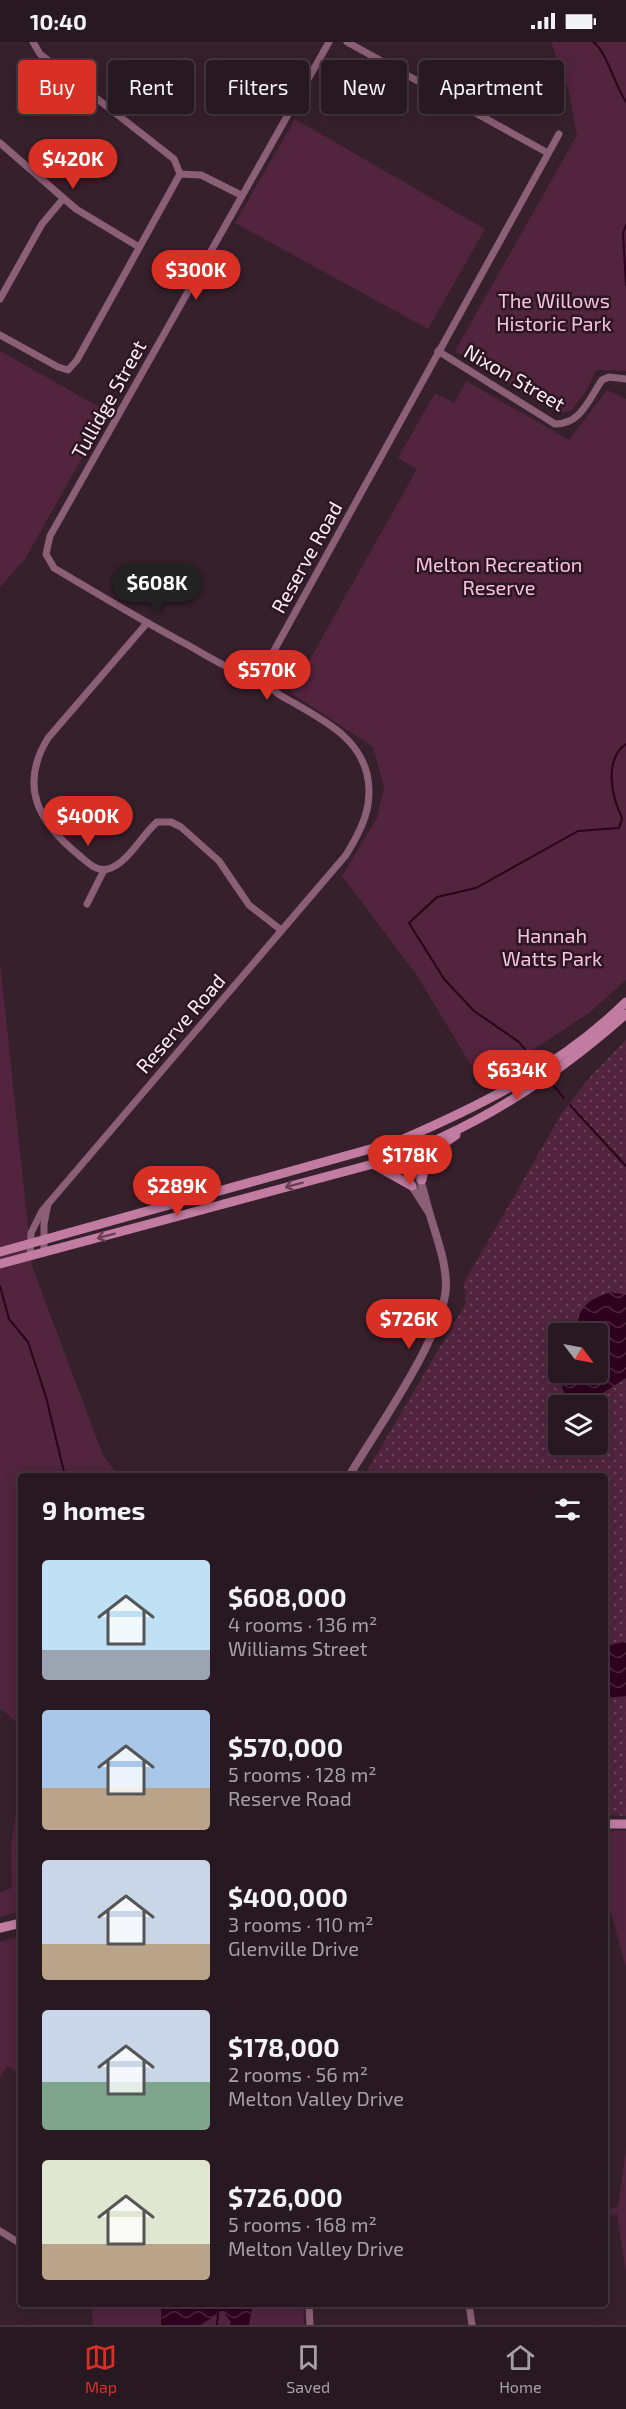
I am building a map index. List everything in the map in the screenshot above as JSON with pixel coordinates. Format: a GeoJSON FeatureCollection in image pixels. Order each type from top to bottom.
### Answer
{"type":"FeatureCollection","features":[{"type":"Feature","properties":{"kind":"main road"},"geometry":{"type":"LineString","coordinates":[[557,1065],[626,1002]]}},
{"type":"Feature","properties":{"kind":"main road"},"geometry":{"type":"LineString","coordinates":[[422,1180],[425,1164],[435,1151],[626,1014]]}},
{"type":"Feature","properties":{"kind":"main road"},"geometry":{"type":"LineString","coordinates":[[0,1252],[399,1141],[449,1120],[538,1077]]}},
{"type":"Feature","properties":{"kind":"main road"},"geometry":{"type":"LineString","coordinates":[[1,1264],[374,1164],[404,1154],[490,1112]]}},
{"type":"Feature","properties":{"kind":"main road"},"geometry":{"type":"LineString","coordinates":[[374,1164],[412,1186]]}},
{"type":"Feature","properties":{"kind":"main road"},"geometry":{"type":"LineString","coordinates":[[608,1824],[626,1824]]}},
{"type":"Feature","properties":{"kind":"main road"},"geometry":{"type":"LineString","coordinates":[[0,1928],[18,1924]]}},
{"type":"Feature","properties":{"kind":"street"},"geometry":{"type":"LineString","coordinates":[[0,335],[58,367],[68,370],[77,360],[133,262],[139,247],[149,234],[180,174],[174,159],[40,54],[33,42]]}},
{"type":"Feature","properties":{"kind":"street","name":"Tullidge Street"},"geometry":{"type":"LineString","coordinates":[[147,623],[54,568],[46,554],[50,536],[329,42]]}},
{"type":"Feature","properties":{"kind":"street"},"geometry":{"type":"LineString","coordinates":[[347,42],[548,153]]}},
{"type":"Feature","properties":{"kind":"street","name":"Reserve Road"},"geometry":{"type":"LineString","coordinates":[[30,1256],[29,1243],[32,1229],[48,1204],[346,855],[366,820],[370,785],[358,752],[346,736],[278,693],[266,678],[265,667],[271,652],[559,134]]}},
{"type":"Feature","properties":{"kind":"street"},"geometry":{"type":"LineString","coordinates":[[0,143],[63,199],[139,247]]}},
{"type":"Feature","properties":{"kind":"street"},"geometry":{"type":"LineString","coordinates":[[180,174],[201,175],[241,195]]}},
{"type":"Feature","properties":{"kind":"street"},"geometry":{"type":"LineString","coordinates":[[0,299],[42,224],[63,199]]}},
{"type":"Feature","properties":{"kind":"street","name":"Nixon Street"},"geometry":{"type":"LineString","coordinates":[[438,351],[555,424],[568,424],[577,417],[602,380],[609,377],[626,380]]}},
{"type":"Feature","properties":{"kind":"street"},"geometry":{"type":"LineString","coordinates":[[266,678],[253,677],[236,671],[147,623],[48,738],[37,756],[33,780],[35,799],[45,821],[57,838],[93,867],[104,870],[119,865],[157,822],[171,822],[181,827],[219,861],[249,905],[281,930]]}},
{"type":"Feature","properties":{"kind":"street"},"geometry":{"type":"LineString","coordinates":[[87,904],[104,870]]}},
{"type":"Feature","properties":{"kind":"street"},"geometry":{"type":"LineString","coordinates":[[399,1141],[412,1186],[430,1214]]}},
{"type":"Feature","properties":{"kind":"street"},"geometry":{"type":"LineString","coordinates":[[351,1473],[423,1351],[442,1310],[446,1286],[444,1264],[422,1180],[404,1154]]}},
{"type":"Feature","properties":{"kind":"street"},"geometry":{"type":"LineString","coordinates":[[44,1253],[43,1240],[48,1204]]}},
{"type":"Feature","properties":{"kind":"street"},"geometry":{"type":"LineString","coordinates":[[0,2231],[18,2242]]}},
{"type":"Feature","properties":{"kind":"street"},"geometry":{"type":"LineString","coordinates":[[309,2307],[310,2325]]}},
{"type":"Feature","properties":{"kind":"street"},"geometry":{"type":"LineString","coordinates":[[469,2307],[472,2325]]}},
{"type":"Feature","properties":{"kind":"green space","name":"The Willows Historic Park"},"geometry":{"type":"Polygon","coordinates":[[[551,42],[626,42],[626,371],[596,370],[587,390],[571,411],[558,413],[455,351],[577,135],[564,78],[564,60],[558,60],[551,42]]]}},
{"type":"Feature","properties":{"kind":"green space"},"geometry":{"type":"Polygon","coordinates":[[[295,119],[485,229],[428,329],[235,223],[295,119]]]}},
{"type":"Feature","properties":{"kind":"green space"},"geometry":{"type":"Polygon","coordinates":[[[0,351],[108,412],[25,559],[0,587],[0,351]]]}},
{"type":"Feature","properties":{"kind":"green space","name":"Melton Recreation Reserve"},"geometry":{"type":"Polygon","coordinates":[[[466,381],[569,440],[607,390],[626,399],[626,980],[589,1013],[482,1083],[416,974],[342,876],[377,818],[384,787],[373,747],[291,693],[417,469],[398,458],[435,393],[454,403],[466,381]]]}},
{"type":"Feature","properties":{"kind":"green space"},"geometry":{"type":"Polygon","coordinates":[[[0,961],[32,1266],[103,1455],[117,1473],[18,1473],[18,1723],[0,1708],[0,961]]]}},
{"type":"Feature","properties":{"kind":"green space"},"geometry":{"type":"Polygon","coordinates":[[[626,1040],[626,1816],[608,1815],[608,1473],[366,1473],[466,1303],[464,1283],[562,1113],[591,1076],[626,1040]]]}},
{"type":"Feature","properties":{"kind":"green space"},"geometry":{"type":"Polygon","coordinates":[[[18,1801],[18,1912],[0,1917],[0,1892],[12,1888],[11,1846],[18,1801]]]}},
{"type":"Feature","properties":{"kind":"green space"},"geometry":{"type":"Polygon","coordinates":[[[608,1830],[626,1831],[626,1968],[608,1902],[608,1830]]]}},
{"type":"Feature","properties":{"kind":"green space"},"geometry":{"type":"Polygon","coordinates":[[[18,1937],[18,2072],[7,2066],[0,2077],[0,1942],[18,1937]]]}},
{"type":"Feature","properties":{"kind":"green space"},"geometry":{"type":"Polygon","coordinates":[[[626,2149],[626,2272],[617,2214],[608,2216],[608,2209],[618,2207],[626,2149]]]}},
{"type":"Feature","properties":{"kind":"green space"},"geometry":{"type":"Polygon","coordinates":[[[92,2307],[303,2307],[304,2325],[93,2325],[92,2307]]]}},
{"type":"Feature","properties":{"kind":"water"},"geometry":{"type":"Polygon","coordinates":[[[611,1292],[626,1295],[626,1378],[600,1395],[566,1395],[562,1388],[564,1383],[608,1383],[608,1323],[577,1323],[585,1306],[595,1298],[611,1292]]]}},
{"type":"Feature","properties":{"kind":"water"},"geometry":{"type":"Polygon","coordinates":[[[621,1642],[626,1643],[626,1696],[608,1698],[608,1646],[621,1642]]]}},
{"type":"Feature","properties":{"kind":"water"},"geometry":{"type":"Polygon","coordinates":[[[161,2307],[252,2307],[249,2325],[230,2325],[231,2322],[223,2311],[200,2325],[161,2325],[161,2307]]]}},
{"type":"Feature","properties":{"kind":"waterway"},"geometry":{"type":"LineString","coordinates":[[593,42],[602,52],[626,102]]}},
{"type":"Feature","properties":{"kind":"waterway"},"geometry":{"type":"LineString","coordinates":[[626,225],[623,233],[626,285]]}},
{"type":"Feature","properties":{"kind":"waterway"},"geometry":{"type":"LineString","coordinates":[[538,1066],[519,1042],[474,1011],[444,979],[409,923],[437,897],[476,888],[578,831],[619,828],[622,818],[615,800],[612,769],[614,759],[626,744]]}},
{"type":"Feature","properties":{"kind":"waterway"},"geometry":{"type":"LineString","coordinates":[[549,1080],[564,1098]]}},
{"type":"Feature","properties":{"kind":"waterway"},"geometry":{"type":"LineString","coordinates":[[570,1105],[626,1166]]}},
{"type":"Feature","properties":{"kind":"waterway"},"geometry":{"type":"LineString","coordinates":[[0,1286],[9,1319],[28,1342],[46,1397],[64,1473]]}},
{"type":"Feature","properties":{"kind":"waterway"},"geometry":{"type":"LineString","coordinates":[[217,2325],[218,2313]]}},
{"type":"Feature","properties":{"kind":"park label","name":"Hannah Watts Park"},"geometry":{"type":"Point","coordinates":[552,946]}}]}
